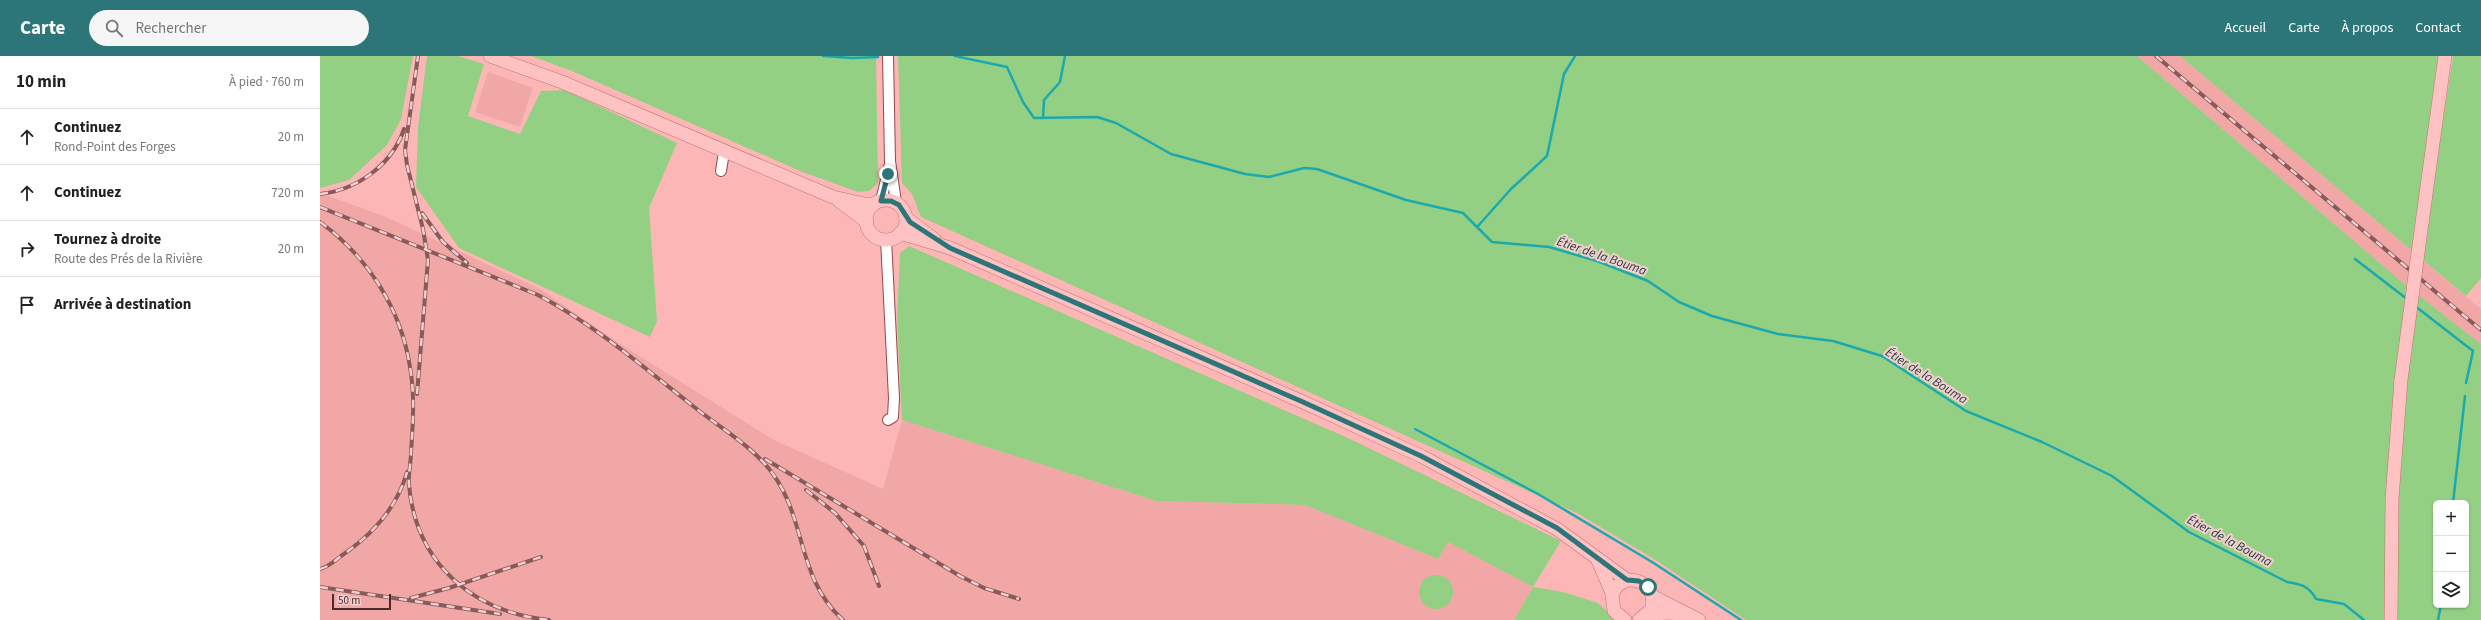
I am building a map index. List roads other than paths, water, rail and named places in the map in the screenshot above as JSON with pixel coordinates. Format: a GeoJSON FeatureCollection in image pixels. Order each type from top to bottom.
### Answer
{"type":"FeatureCollection","features":[{"type":"Feature","properties":{"kind":"main road"},"geometry":{"type":"LineString","coordinates":[[490,56],[562,82],[833,197],[864,204],[896,202],[902,207],[906,218],[905,226],[900,233],[886,239],[873,234],[867,222],[833,197]]}},
{"type":"Feature","properties":{"kind":"main road"},"geometry":{"type":"LineString","coordinates":[[2391,620],[2392,499],[2401,380],[2445,56]]}},
{"type":"Feature","properties":{"kind":"main road"},"geometry":{"type":"LineString","coordinates":[[867,222],[868,212],[878,203]]}},
{"type":"Feature","properties":{"kind":"main road"},"geometry":{"type":"LineString","coordinates":[[906,218],[950,248]]}},
{"type":"Feature","properties":{"kind":"main road"},"geometry":{"type":"LineString","coordinates":[[900,233],[950,248],[1323,410],[1421,456],[1557,528],[1627,580],[1642,582],[1648,587],[1652,596],[1652,605],[1643,617]]}},
{"type":"Feature","properties":{"kind":"main road"},"geometry":{"type":"LineString","coordinates":[[1597,559],[1607,577],[1612,593],[1613,608],[1617,615],[1625,620]]}},
{"type":"Feature","properties":{"kind":"main road"},"geometry":{"type":"LineString","coordinates":[[1612,593],[1620,584],[1627,580]]}},
{"type":"Feature","properties":{"kind":"main road"},"geometry":{"type":"LineString","coordinates":[[1652,596],[1699,620]]}},
{"type":"Feature","properties":{"kind":"main road"},"geometry":{"type":"LineString","coordinates":[[1643,617],[1666,613],[1685,614]]}},
{"type":"Feature","properties":{"kind":"street"},"geometry":{"type":"LineString","coordinates":[[888,56],[890,161],[896,202]]}},
{"type":"Feature","properties":{"kind":"street"},"geometry":{"type":"LineString","coordinates":[[721,170],[724,152]]}},
{"type":"Feature","properties":{"kind":"street"},"geometry":{"type":"LineString","coordinates":[[878,203],[890,161]]}},
{"type":"Feature","properties":{"kind":"street"},"geometry":{"type":"LineString","coordinates":[[886,239],[894,398],[893,417],[888,420]]}},
{"type":"Feature","properties":{"kind":"waterway","name":"Étier de la Bouma"},"geometry":{"type":"LineString","coordinates":[[823,56],[852,58],[878,57]]}},
{"type":"Feature","properties":{"kind":"waterway","name":"Étier de la Bouma"},"geometry":{"type":"LineString","coordinates":[[955,56],[1007,67],[1023,102],[1034,118],[1097,117],[1116,123],[1171,154],[1245,174],[1269,177],[1304,168],[1317,169],[1406,200],[1463,213],[1492,242],[1549,247],[1597,261],[1648,281],[1679,302],[1712,316],[1778,334],[1833,341],[1882,356],[1966,411],[2042,442],[2112,476],[2189,532],[2287,582],[2304,586],[2316,599],[2344,604],[2364,620]]}},
{"type":"Feature","properties":{"kind":"waterway"},"geometry":{"type":"LineString","coordinates":[[1043,118],[1044,100],[1060,82],[1065,56]]}},
{"type":"Feature","properties":{"kind":"waterway"},"geometry":{"type":"LineString","coordinates":[[1478,226],[1511,189],[1547,156],[1564,74],[1575,56]]}},
{"type":"Feature","properties":{"kind":"waterway"},"geometry":{"type":"LineString","coordinates":[[2355,259],[2407,299]]}},
{"type":"Feature","properties":{"kind":"waterway"},"geometry":{"type":"LineString","coordinates":[[2415,306],[2473,351],[2466,383]]}},
{"type":"Feature","properties":{"kind":"waterway"},"geometry":{"type":"LineString","coordinates":[[2453,500],[2465,396]]}},
{"type":"Feature","properties":{"kind":"waterway"},"geometry":{"type":"LineString","coordinates":[[1415,429],[1538,494],[1652,562],[1741,620]]}},
{"type":"Feature","properties":{"kind":"waterway"},"geometry":{"type":"LineString","coordinates":[[2438,620],[2440,608]]}},
{"type":"Feature","properties":{"kind":"railway"},"geometry":{"type":"LineString","coordinates":[[417,394],[428,260],[423,229],[407,165],[405,150],[418,56]]}},
{"type":"Feature","properties":{"kind":"railway"},"geometry":{"type":"LineString","coordinates":[[2156,56],[2481,330]]}},
{"type":"Feature","properties":{"kind":"railway"},"geometry":{"type":"LineString","coordinates":[[320,194],[334,192],[347,187],[371,174],[391,154],[404,129]]}},
{"type":"Feature","properties":{"kind":"railway"},"geometry":{"type":"LineString","coordinates":[[320,207],[538,295],[599,333],[737,439],[767,467],[785,494],[810,569],[818,587],[828,604],[843,620]]}},
{"type":"Feature","properties":{"kind":"railway"},"geometry":{"type":"LineString","coordinates":[[422,213],[443,242],[467,263]]}},
{"type":"Feature","properties":{"kind":"railway"},"geometry":{"type":"LineString","coordinates":[[320,222],[353,251],[380,286],[399,325],[406,346],[413,388],[413,420],[409,485],[414,513],[423,538],[436,560],[453,579],[473,595],[496,607],[521,615],[549,620]]}},
{"type":"Feature","properties":{"kind":"railway"},"geometry":{"type":"LineString","coordinates":[[765,459],[960,576],[984,588],[1019,599]]}},
{"type":"Feature","properties":{"kind":"railway"},"geometry":{"type":"LineString","coordinates":[[320,569],[334,562],[352,548],[382,520],[397,497],[407,472]]}},
{"type":"Feature","properties":{"kind":"railway"},"geometry":{"type":"LineString","coordinates":[[806,490],[835,513],[864,546],[879,586]]}},
{"type":"Feature","properties":{"kind":"railway"},"geometry":{"type":"LineString","coordinates":[[411,598],[449,588],[541,557]]}},
{"type":"Feature","properties":{"kind":"railway"},"geometry":{"type":"LineString","coordinates":[[320,587],[500,614]]}}]}
